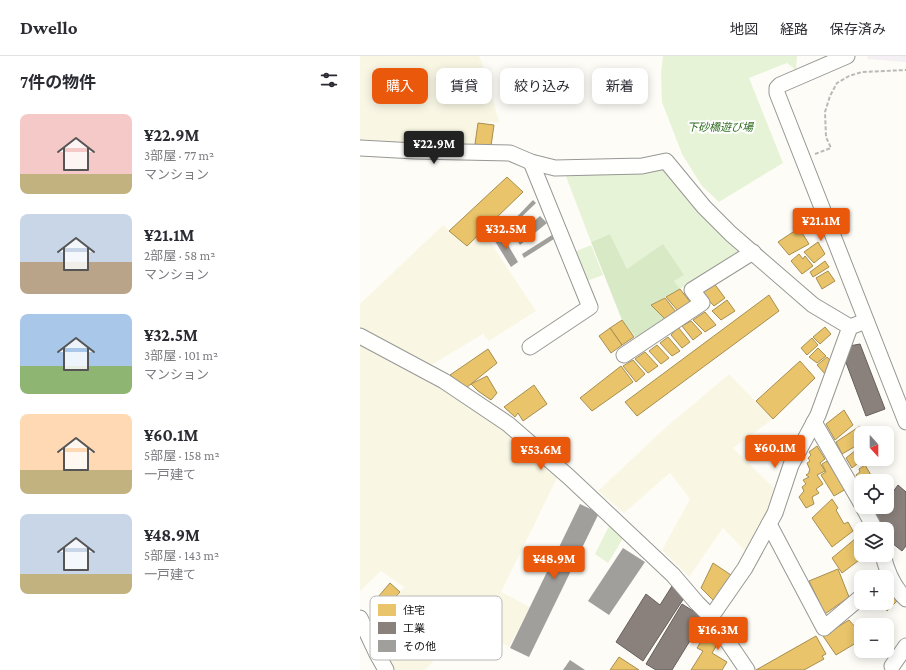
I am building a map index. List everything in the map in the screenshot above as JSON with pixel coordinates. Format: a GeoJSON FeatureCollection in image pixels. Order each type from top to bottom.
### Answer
{"type":"FeatureCollection","features":[{"type":"Feature","properties":{"kind":"street"},"geometry":{"type":"LineString","coordinates":[[847,56],[793,78],[780,85],[777,93],[906,422]]}},
{"type":"Feature","properties":{"kind":"street"},"geometry":{"type":"LineString","coordinates":[[360,148],[510,153],[531,162],[554,168],[642,166],[666,160],[704,207],[731,234],[813,306],[850,327]]}},
{"type":"Feature","properties":{"kind":"street"},"geometry":{"type":"LineString","coordinates":[[530,347],[590,308],[531,162]]}},
{"type":"Feature","properties":{"kind":"street"},"geometry":{"type":"LineString","coordinates":[[624,355],[702,303],[692,290],[753,252]]}},
{"type":"Feature","properties":{"kind":"street"},"geometry":{"type":"LineString","coordinates":[[711,616],[745,568],[775,513],[791,465],[818,415],[850,327],[866,321]]}},
{"type":"Feature","properties":{"kind":"street"},"geometry":{"type":"LineString","coordinates":[[360,336],[444,381],[508,424],[569,478],[673,575],[697,603],[711,616],[747,670]]}},
{"type":"Feature","properties":{"kind":"street"},"geometry":{"type":"LineString","coordinates":[[814,422],[854,491]]}},
{"type":"Feature","properties":{"kind":"street"},"geometry":{"type":"LineString","coordinates":[[769,524],[824,628],[854,603]]}},
{"type":"Feature","properties":{"kind":"street"},"geometry":{"type":"LineString","coordinates":[[894,586],[906,599]]}},
{"type":"Feature","properties":{"kind":"street"},"geometry":{"type":"LineString","coordinates":[[360,618],[370,639]]}},
{"type":"Feature","properties":{"kind":"street"},"geometry":{"type":"LineString","coordinates":[[892,666],[906,646]]}},
{"type":"Feature","properties":{"kind":"street"},"geometry":{"type":"LineString","coordinates":[[380,660],[386,670]]}},
{"type":"Feature","properties":{"kind":"path"},"geometry":{"type":"LineString","coordinates":[[823,151],[831,148],[826,137],[825,112],[830,96],[837,83],[849,76],[862,72],[906,70]]}},
{"type":"Feature","properties":{"kind":"shaded area"},"geometry":{"type":"Polygon","coordinates":[[[360,56],[479,56],[483,68],[436,68],[436,104],[492,104],[492,97],[499,122],[478,123],[475,144],[468,151],[360,148],[360,56]]]}},
{"type":"Feature","properties":{"kind":"shaded area"},"geometry":{"type":"Polygon","coordinates":[[[868,56],[906,56],[906,62],[867,59],[868,56]]]}},
{"type":"Feature","properties":{"kind":"shaded area"},"geometry":{"type":"Polygon","coordinates":[[[443,225],[467,246],[483,231],[536,311],[489,341],[483,334],[423,370],[561,470],[501,592],[530,607],[509,647],[502,643],[502,596],[396,596],[404,587],[381,571],[360,591],[360,304],[443,225]]]}},
{"type":"Feature","properties":{"kind":"shaded area"},"geometry":{"type":"Polygon","coordinates":[[[729,374],[773,419],[733,448],[779,493],[747,553],[723,528],[689,577],[662,550],[690,499],[670,473],[624,513],[598,491],[665,428],[729,374]]]}},
{"type":"Feature","properties":{"kind":"shaded area"},"geometry":{"type":"Polygon","coordinates":[[[370,618],[370,636],[364,623],[370,618]]]}},
{"type":"Feature","properties":{"kind":"shaded area"},"geometry":{"type":"Polygon","coordinates":[[[381,660],[434,660],[425,670],[386,670],[381,660]]]}},
{"type":"Feature","properties":{"kind":"green space","name":"下砂橋遊び場"},"geometry":{"type":"Polygon","coordinates":[[[663,56],[797,56],[796,70],[787,63],[749,78],[783,163],[719,202],[702,186],[682,154],[662,102],[661,73],[663,56]]]}},
{"type":"Feature","properties":{"kind":"green space"},"geometry":{"type":"Polygon","coordinates":[[[664,163],[746,247],[680,289],[674,281],[684,274],[627,269],[610,234],[591,242],[564,171],[664,163]]]}},
{"type":"Feature","properties":{"kind":"green space"},"geometry":{"type":"Polygon","coordinates":[[[610,234],[627,269],[663,244],[684,275],[674,281],[680,289],[651,305],[665,319],[637,339],[622,320],[591,242],[610,234]]]}},
{"type":"Feature","properties":{"kind":"green space"},"geometry":{"type":"Polygon","coordinates":[[[591,245],[603,275],[584,282],[572,253],[591,245]]]}},
{"type":"Feature","properties":{"kind":"green space"},"geometry":{"type":"Polygon","coordinates":[[[611,522],[625,535],[608,563],[595,554],[611,522]]]}},
{"type":"Feature","properties":{"kind":"building: 住宅"},"geometry":{"type":"Polygon","coordinates":[[[478,123],[494,125],[491,146],[475,144],[478,123]]]}},
{"type":"Feature","properties":{"kind":"building: 住宅"},"geometry":{"type":"Polygon","coordinates":[[[507,177],[523,192],[467,246],[449,231],[507,177]]]}},
{"type":"Feature","properties":{"kind":"building: 住宅"},"geometry":{"type":"Polygon","coordinates":[[[799,228],[809,244],[789,255],[778,242],[799,228]]]}},
{"type":"Feature","properties":{"kind":"building: 住宅"},"geometry":{"type":"Polygon","coordinates":[[[818,242],[825,254],[814,263],[804,252],[818,242]]]}},
{"type":"Feature","properties":{"kind":"building: 住宅"},"geometry":{"type":"Polygon","coordinates":[[[799,254],[803,259],[805,256],[813,266],[802,274],[791,261],[799,254]]]}},
{"type":"Feature","properties":{"kind":"building: 住宅"},"geometry":{"type":"Polygon","coordinates":[[[825,261],[829,267],[813,277],[810,272],[825,261]]]}},
{"type":"Feature","properties":{"kind":"building: 住宅"},"geometry":{"type":"Polygon","coordinates":[[[828,271],[835,281],[822,289],[816,278],[828,271]]]}},
{"type":"Feature","properties":{"kind":"building: 住宅"},"geometry":{"type":"Polygon","coordinates":[[[713,282],[725,298],[714,306],[701,292],[713,282]]]}},
{"type":"Feature","properties":{"kind":"building: 住宅"},"geometry":{"type":"Polygon","coordinates":[[[680,289],[691,303],[678,311],[666,297],[680,289]]]}},
{"type":"Feature","properties":{"kind":"building: 住宅"},"geometry":{"type":"Polygon","coordinates":[[[769,295],[779,311],[637,416],[625,402],[769,295]]]}},
{"type":"Feature","properties":{"kind":"building: 住宅"},"geometry":{"type":"Polygon","coordinates":[[[665,298],[676,312],[665,319],[651,305],[665,298]]]}},
{"type":"Feature","properties":{"kind":"building: 住宅"},"geometry":{"type":"Polygon","coordinates":[[[727,300],[735,311],[721,320],[712,311],[727,300]]]}},
{"type":"Feature","properties":{"kind":"building: 住宅"},"geometry":{"type":"Polygon","coordinates":[[[705,312],[716,325],[705,332],[693,320],[705,312]]]}},
{"type":"Feature","properties":{"kind":"building: 住宅"},"geometry":{"type":"Polygon","coordinates":[[[622,320],[634,337],[622,345],[610,328],[622,320]]]}},
{"type":"Feature","properties":{"kind":"building: 住宅"},"geometry":{"type":"Polygon","coordinates":[[[691,321],[702,333],[693,340],[682,326],[691,321]]]}},
{"type":"Feature","properties":{"kind":"building: 住宅"},"geometry":{"type":"Polygon","coordinates":[[[678,327],[690,342],[682,348],[671,335],[678,327]]]}},
{"type":"Feature","properties":{"kind":"building: 住宅"},"geometry":{"type":"Polygon","coordinates":[[[825,327],[831,334],[820,344],[813,337],[825,327]]]}},
{"type":"Feature","properties":{"kind":"building: 住宅"},"geometry":{"type":"Polygon","coordinates":[[[610,328],[622,345],[611,353],[599,336],[610,328]]]}},
{"type":"Feature","properties":{"kind":"building: 住宅"},"geometry":{"type":"Polygon","coordinates":[[[668,337],[680,351],[672,356],[660,343],[668,337]]]}},
{"type":"Feature","properties":{"kind":"building: 住宅"},"geometry":{"type":"Polygon","coordinates":[[[812,338],[818,345],[807,355],[801,348],[812,338]]]}},
{"type":"Feature","properties":{"kind":"building: 住宅"},"geometry":{"type":"Polygon","coordinates":[[[657,345],[669,358],[661,364],[649,351],[657,345]]]}},
{"type":"Feature","properties":{"kind":"building: 住宅"},"geometry":{"type":"Polygon","coordinates":[[[818,348],[826,356],[817,363],[809,357],[818,348]]]}},
{"type":"Feature","properties":{"kind":"building: 住宅"},"geometry":{"type":"Polygon","coordinates":[[[488,349],[497,363],[466,388],[450,375],[488,349]]]}},
{"type":"Feature","properties":{"kind":"building: 住宅"},"geometry":{"type":"Polygon","coordinates":[[[645,352],[658,366],[648,373],[635,359],[645,352]]]}},
{"type":"Feature","properties":{"kind":"building: 住宅"},"geometry":{"type":"Polygon","coordinates":[[[827,357],[836,367],[826,375],[817,365],[827,357]]]}},
{"type":"Feature","properties":{"kind":"building: 住宅"},"geometry":{"type":"Polygon","coordinates":[[[633,360],[645,374],[636,382],[623,366],[633,360]]]}},
{"type":"Feature","properties":{"kind":"building: 住宅"},"geometry":{"type":"Polygon","coordinates":[[[800,361],[815,378],[773,419],[756,401],[800,361]]]}},
{"type":"Feature","properties":{"kind":"building: 住宅"},"geometry":{"type":"Polygon","coordinates":[[[621,366],[633,382],[592,411],[580,398],[621,366]]]}},
{"type":"Feature","properties":{"kind":"building: 住宅"},"geometry":{"type":"Polygon","coordinates":[[[487,376],[497,393],[491,400],[471,384],[487,376]]]}},
{"type":"Feature","properties":{"kind":"building: 住宅"},"geometry":{"type":"Polygon","coordinates":[[[534,385],[547,404],[523,421],[518,413],[515,417],[504,407],[534,385]]]}},
{"type":"Feature","properties":{"kind":"building: 住宅"},"geometry":{"type":"Polygon","coordinates":[[[844,410],[853,425],[835,440],[826,424],[844,410]]]}},
{"type":"Feature","properties":{"kind":"building: 住宅"},"geometry":{"type":"Polygon","coordinates":[[[854,430],[854,447],[842,454],[836,442],[854,430]]]}},
{"type":"Feature","properties":{"kind":"building: 住宅"},"geometry":{"type":"Polygon","coordinates":[[[817,446],[825,459],[820,463],[825,471],[817,475],[823,484],[816,489],[819,493],[812,497],[814,504],[806,508],[799,497],[804,491],[802,487],[806,484],[803,480],[809,477],[806,475],[810,470],[807,463],[810,461],[808,458],[811,455],[809,452],[817,446]]]}},
{"type":"Feature","properties":{"kind":"building: 住宅"},"geometry":{"type":"Polygon","coordinates":[[[854,452],[854,466],[852,468],[846,458],[854,452]]]}},
{"type":"Feature","properties":{"kind":"building: 住宅"},"geometry":{"type":"Polygon","coordinates":[[[827,461],[846,489],[834,496],[821,475],[826,472],[822,464],[827,461]]]}},
{"type":"Feature","properties":{"kind":"building: 住宅"},"geometry":{"type":"Polygon","coordinates":[[[866,466],[870,474],[857,474],[860,472],[859,469],[866,466]]]}},
{"type":"Feature","properties":{"kind":"building: 住宅"},"geometry":{"type":"Polygon","coordinates":[[[832,499],[838,508],[836,510],[844,524],[848,522],[853,531],[832,547],[812,518],[832,499]]]}},
{"type":"Feature","properties":{"kind":"building: 住宅"},"geometry":{"type":"Polygon","coordinates":[[[854,540],[854,562],[857,562],[842,573],[832,558],[854,540]]]}},
{"type":"Feature","properties":{"kind":"building: 住宅"},"geometry":{"type":"Polygon","coordinates":[[[713,563],[734,577],[717,604],[701,588],[713,563]]]}},
{"type":"Feature","properties":{"kind":"building: 住宅"},"geometry":{"type":"Polygon","coordinates":[[[838,569],[849,597],[825,614],[809,581],[838,569]]]}},
{"type":"Feature","properties":{"kind":"building: 住宅"},"geometry":{"type":"Polygon","coordinates":[[[390,583],[400,592],[396,596],[379,596],[390,583]]]}},
{"type":"Feature","properties":{"kind":"building: 住宅"},"geometry":{"type":"Polygon","coordinates":[[[894,593],[898,600],[894,604],[894,593]]]}},
{"type":"Feature","properties":{"kind":"building: 住宅"},"geometry":{"type":"Polygon","coordinates":[[[849,620],[854,626],[854,644],[836,655],[823,636],[849,620]]]}},
{"type":"Feature","properties":{"kind":"building: 住宅"},"geometry":{"type":"Polygon","coordinates":[[[707,631],[720,640],[712,653],[727,662],[722,670],[691,670],[703,651],[697,648],[707,631]]]}},
{"type":"Feature","properties":{"kind":"building: 住宅"},"geometry":{"type":"Polygon","coordinates":[[[816,636],[826,654],[822,656],[824,659],[804,670],[756,670],[816,636]]]}},
{"type":"Feature","properties":{"kind":"building: 住宅"},"geometry":{"type":"Polygon","coordinates":[[[619,657],[639,670],[610,670],[619,657]]]}},
{"type":"Feature","properties":{"kind":"building: 工業"},"geometry":{"type":"Polygon","coordinates":[[[860,344],[885,409],[866,416],[845,360],[850,349],[849,346],[860,344]]]}},
{"type":"Feature","properties":{"kind":"building: 工業"},"geometry":{"type":"Polygon","coordinates":[[[898,485],[906,492],[906,546],[902,551],[894,545],[894,522],[876,522],[874,518],[877,514],[894,514],[894,490],[898,485]]]}},
{"type":"Feature","properties":{"kind":"building: 工業"},"geometry":{"type":"Polygon","coordinates":[[[672,586],[686,595],[643,661],[616,642],[646,594],[660,605],[672,586]]]}},
{"type":"Feature","properties":{"kind":"building: 工業"},"geometry":{"type":"Polygon","coordinates":[[[682,604],[704,618],[672,670],[656,670],[646,664],[682,604]]]}},
{"type":"Feature","properties":{"kind":"building: その他"},"geometry":{"type":"Polygon","coordinates":[[[533,200],[536,203],[508,230],[506,228],[533,200]]]}},
{"type":"Feature","properties":{"kind":"building: その他"},"geometry":{"type":"Polygon","coordinates":[[[540,216],[547,223],[520,245],[515,237],[540,216]]]}},
{"type":"Feature","properties":{"kind":"building: その他"},"geometry":{"type":"Polygon","coordinates":[[[501,233],[518,262],[511,267],[493,238],[501,233]]]}},
{"type":"Feature","properties":{"kind":"building: その他"},"geometry":{"type":"Polygon","coordinates":[[[552,235],[554,239],[524,258],[522,254],[552,235]]]}},
{"type":"Feature","properties":{"kind":"building: その他"},"geometry":{"type":"Polygon","coordinates":[[[580,504],[599,513],[529,657],[510,648],[580,504]]]}},
{"type":"Feature","properties":{"kind":"building: その他"},"geometry":{"type":"Polygon","coordinates":[[[623,548],[645,562],[609,615],[588,601],[623,548]]]}},
{"type":"Feature","properties":{"kind":"building: その他"},"geometry":{"type":"Polygon","coordinates":[[[570,660],[585,670],[563,670],[570,660]]]}}]}
